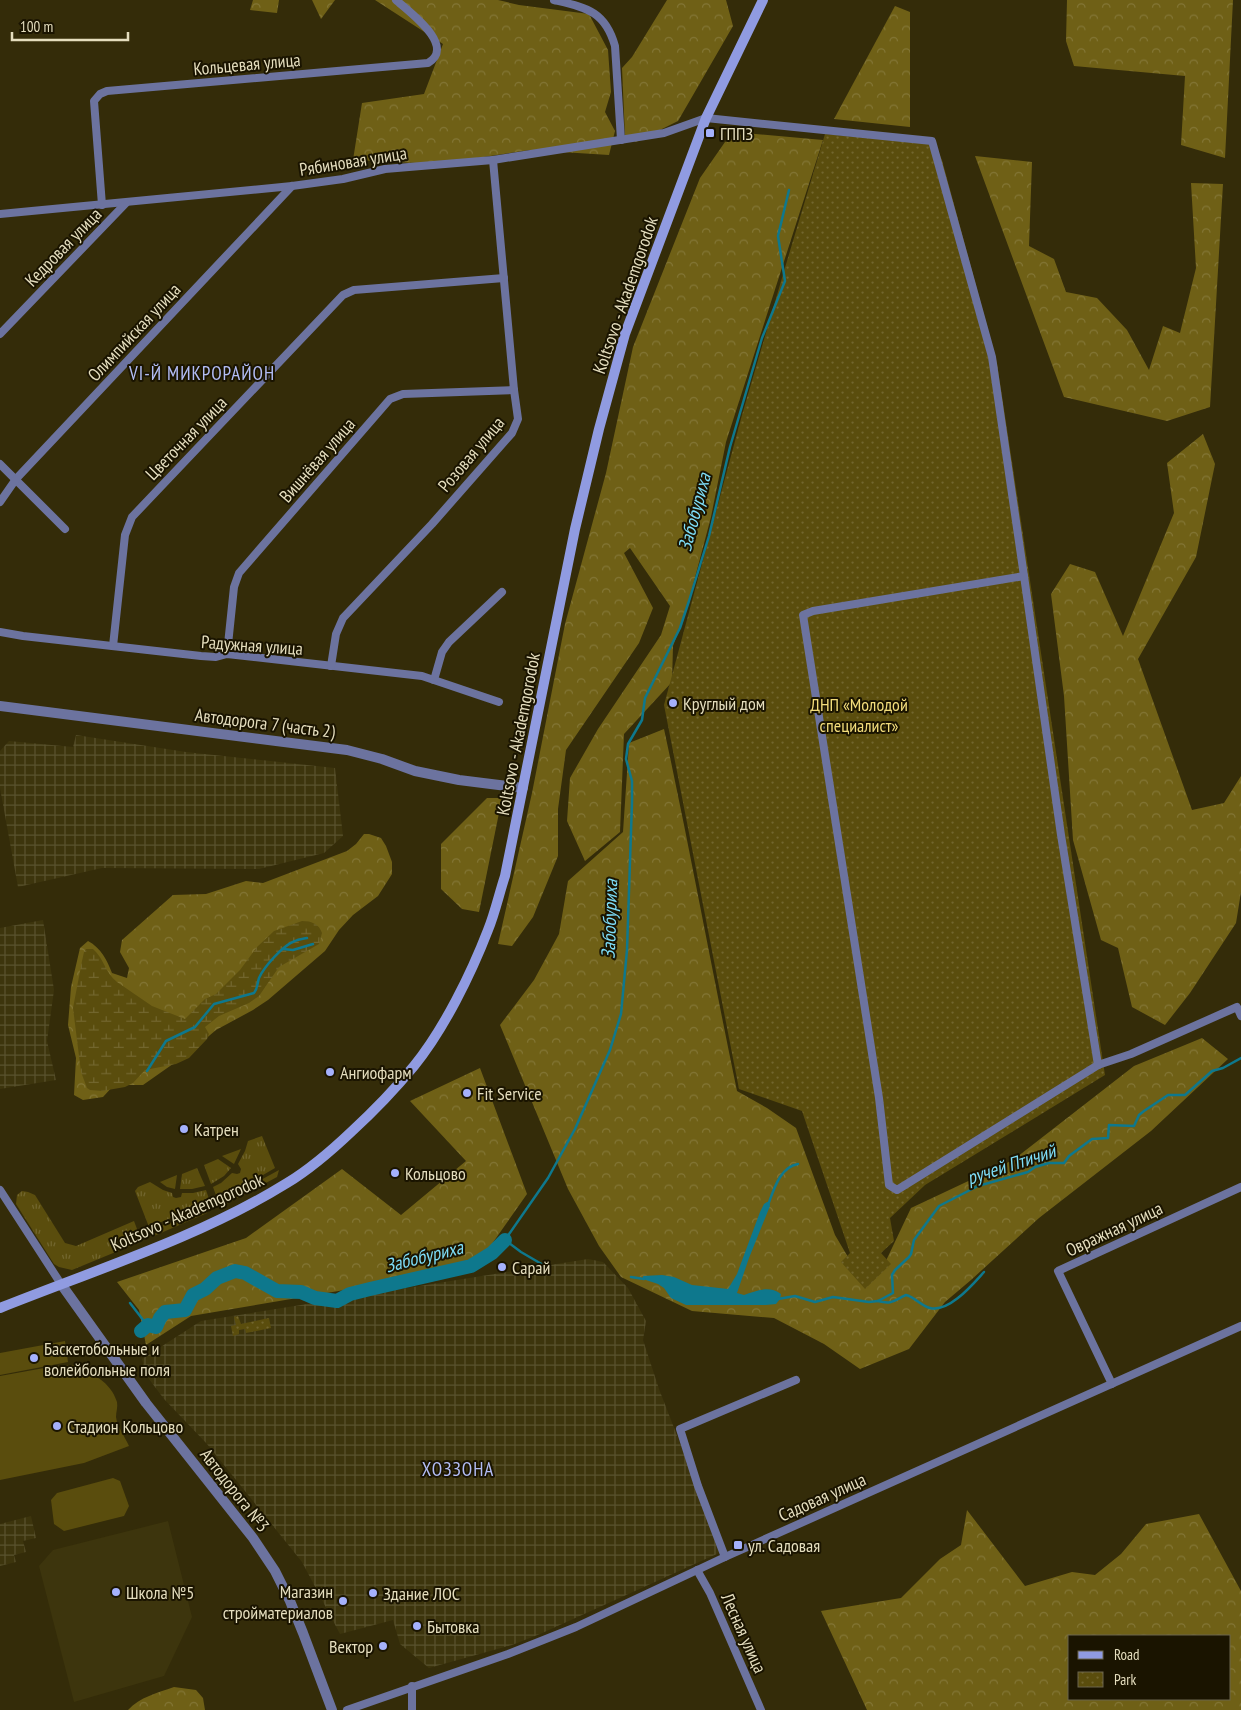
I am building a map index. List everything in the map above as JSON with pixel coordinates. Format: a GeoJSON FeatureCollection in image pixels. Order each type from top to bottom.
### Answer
{"type":"FeatureCollection","features":[{"type":"Feature","properties":{"kind":"main road","name":"Koltsovo - Akademgorodok"},"geometry":{"type":"LineString","coordinates":[[0,1308],[185,1234],[237,1211],[288,1183],[332,1149],[378,1107],[415,1066],[432,1041],[479,952],[489,928],[505,876],[575,529],[599,429],[625,334],[706,118],[763,0]]}},
{"type":"Feature","properties":{"kind":"street","name":"Кольцевая улица"},"geometry":{"type":"LineString","coordinates":[[102,205],[94,101],[100,94],[107,91],[428,63],[432,61],[436,52],[436,42],[433,35],[396,0]]}},
{"type":"Feature","properties":{"kind":"street"},"geometry":{"type":"LineString","coordinates":[[554,0],[585,8],[598,15],[612,36],[615,46],[621,140]]}},
{"type":"Feature","properties":{"kind":"street","name":"Рябиновая улица"},"geometry":{"type":"LineString","coordinates":[[0,214],[292,186],[343,179],[385,169],[494,160],[664,133],[706,118]]}},
{"type":"Feature","properties":{"kind":"street"},"geometry":{"type":"LineString","coordinates":[[706,118],[932,141],[992,357],[1061,835],[1098,1065]]}},
{"type":"Feature","properties":{"kind":"street","name":"Розовая улица"},"geometry":{"type":"LineString","coordinates":[[331,666],[336,634],[343,618],[432,524],[512,433],[518,419],[494,160]]}},
{"type":"Feature","properties":{"kind":"street","name":"Олимпийская улица"},"geometry":{"type":"LineString","coordinates":[[0,502],[16,479],[292,186]]}},
{"type":"Feature","properties":{"kind":"street","name":"Кедровая улица"},"geometry":{"type":"LineString","coordinates":[[0,334],[126,203]]}},
{"type":"Feature","properties":{"kind":"street","name":"Цветочная улица"},"geometry":{"type":"LineString","coordinates":[[113,646],[125,535],[132,517],[343,295],[354,290],[504,278]]}},
{"type":"Feature","properties":{"kind":"street","name":"Вишнёвая улица"},"geometry":{"type":"LineString","coordinates":[[227,654],[234,587],[239,573],[390,399],[403,394],[514,390]]}},
{"type":"Feature","properties":{"kind":"street"},"geometry":{"type":"LineString","coordinates":[[0,464],[65,529]]}},
{"type":"Feature","properties":{"kind":"street"},"geometry":{"type":"LineString","coordinates":[[1024,576],[822,609],[803,615],[879,1098],[889,1185],[897,1190],[1098,1065],[1131,1054],[1238,1007],[1241,1016]]}},
{"type":"Feature","properties":{"kind":"street"},"geometry":{"type":"LineString","coordinates":[[434,680],[442,652],[448,642],[502,592]]}},
{"type":"Feature","properties":{"kind":"street","name":"Радужная улица"},"geometry":{"type":"LineString","coordinates":[[0,632],[202,656],[216,657],[227,654],[422,676],[499,702]]}},
{"type":"Feature","properties":{"kind":"street","name":"Автодорога 7 (часть 2)"},"geometry":{"type":"LineString","coordinates":[[0,706],[347,750],[382,759],[415,771],[459,780],[523,788]]}},
{"type":"Feature","properties":{"kind":"street","name":"Овражная улица"},"geometry":{"type":"LineString","coordinates":[[1112,1384],[1058,1271],[1241,1187]]}},
{"type":"Feature","properties":{"kind":"street"},"geometry":{"type":"LineString","coordinates":[[0,1190],[61,1284]]}},
{"type":"Feature","properties":{"kind":"street","name":"Автодорога №3"},"geometry":{"type":"LineString","coordinates":[[61,1284],[146,1403],[253,1538],[275,1571],[290,1601],[332,1710]]}},
{"type":"Feature","properties":{"kind":"street","name":"Садовая улица"},"geometry":{"type":"LineString","coordinates":[[347,1710],[508,1654],[576,1627],[725,1557],[1241,1326]]}},
{"type":"Feature","properties":{"kind":"street"},"geometry":{"type":"LineString","coordinates":[[725,1557],[698,1486],[680,1429],[796,1380]]}},
{"type":"Feature","properties":{"kind":"street","name":"Лесная улица"},"geometry":{"type":"LineString","coordinates":[[698,1570],[710,1593],[761,1710]]}},
{"type":"Feature","properties":{"kind":"street"},"geometry":{"type":"LineString","coordinates":[[412,1686],[412,1710]]}},
{"type":"Feature","properties":{"kind":"shaded area"},"geometry":{"type":"Polygon","coordinates":[[[76,735],[186,752],[335,768],[343,836],[324,853],[259,869],[102,868],[18,887],[0,788],[0,751],[9,741],[73,747],[76,735]]]}},
{"type":"Feature","properties":{"kind":"shaded area"},"geometry":{"type":"Polygon","coordinates":[[[43,920],[54,990],[47,1041],[56,1080],[0,1089],[0,928],[43,920]]]}},
{"type":"Feature","properties":{"kind":"shaded area"},"geometry":{"type":"Polygon","coordinates":[[[588,1259],[603,1262],[628,1288],[646,1321],[643,1340],[719,1553],[540,1634],[512,1645],[429,1668],[400,1644],[393,1620],[340,1634],[302,1562],[207,1444],[164,1399],[146,1375],[142,1359],[201,1321],[588,1259]]]}},
{"type":"Feature","properties":{"kind":"shaded area"},"geometry":{"type":"Polygon","coordinates":[[[31,1516],[36,1538],[23,1541],[26,1552],[14,1555],[16,1562],[0,1566],[0,1524],[31,1516]]]}},
{"type":"Feature","properties":{"kind":"shaded area","name":"Школа №5"},"geometry":{"type":"Polygon","coordinates":[[[168,1521],[192,1617],[164,1676],[74,1702],[39,1566],[53,1550],[168,1521]]]}},
{"type":"Feature","properties":{"kind":"green space"},"geometry":{"type":"Polygon","coordinates":[[[253,0],[279,0],[277,13],[250,10],[253,0]]]}},
{"type":"Feature","properties":{"kind":"green space"},"geometry":{"type":"Polygon","coordinates":[[[312,0],[335,0],[321,19],[312,0]]]}},
{"type":"Feature","properties":{"kind":"green space"},"geometry":{"type":"Polygon","coordinates":[[[375,0],[498,0],[519,5],[589,14],[608,50],[611,92],[605,112],[615,131],[609,155],[530,150],[437,164],[353,160],[362,103],[424,94],[443,44],[375,0]]]}},
{"type":"Feature","properties":{"kind":"green space"},"geometry":{"type":"Polygon","coordinates":[[[667,0],[726,0],[733,26],[678,121],[636,142],[625,136],[622,68],[632,57],[667,0]]]}},
{"type":"Feature","properties":{"kind":"green space"},"geometry":{"type":"Polygon","coordinates":[[[1067,0],[1233,0],[1225,158],[1181,145],[1185,76],[1074,66],[1066,41],[1067,0]]]}},
{"type":"Feature","properties":{"kind":"green space"},"geometry":{"type":"Polygon","coordinates":[[[895,6],[910,12],[910,127],[834,119],[895,6]]]}},
{"type":"Feature","properties":{"kind":"green space"},"geometry":{"type":"Polygon","coordinates":[[[744,133],[823,140],[726,442],[711,517],[688,604],[673,646],[672,682],[624,734],[620,832],[585,861],[567,821],[570,778],[598,729],[661,635],[670,606],[630,548],[624,553],[653,608],[639,643],[566,750],[558,809],[558,856],[533,917],[512,946],[498,944],[532,793],[565,624],[606,473],[633,347],[700,178],[725,142],[744,133]]]}},
{"type":"Feature","properties":{"kind":"green space","name":"ДНП «Молодой специалист»"},"geometry":{"type":"Polygon","coordinates":[[[825,134],[935,144],[942,160],[997,363],[1105,1075],[925,1185],[890,1218],[894,1241],[881,1253],[891,1264],[865,1289],[841,1262],[850,1253],[802,1111],[739,1089],[664,705],[742,415],[825,134]]]}},
{"type":"Feature","properties":{"kind":"green space"},"geometry":{"type":"Polygon","coordinates":[[[975,156],[1032,162],[1029,246],[1054,259],[1066,292],[1097,298],[1127,330],[1149,370],[1163,326],[1180,333],[1196,268],[1191,183],[1223,184],[1210,407],[1167,421],[1064,397],[975,156]]]}},
{"type":"Feature","properties":{"kind":"green space"},"geometry":{"type":"Polygon","coordinates":[[[1203,434],[1215,464],[1196,557],[1138,659],[1192,810],[1224,803],[1241,776],[1241,892],[1236,923],[1190,993],[1165,1025],[1132,1007],[1118,948],[1101,940],[1073,840],[1064,696],[1051,594],[1070,564],[1095,572],[1123,636],[1174,513],[1167,463],[1203,434]]]}},
{"type":"Feature","properties":{"kind":"green space"},"geometry":{"type":"Polygon","coordinates":[[[664,729],[737,1091],[767,1108],[796,1128],[835,1235],[858,1274],[883,1267],[911,1208],[1013,1160],[1134,1066],[1202,1038],[1228,1059],[1151,1131],[1039,1218],[945,1302],[909,1349],[860,1369],[824,1344],[774,1318],[692,1311],[621,1277],[599,1246],[568,1189],[500,1025],[534,980],[559,934],[568,881],[623,832],[629,743],[664,729]]]}},
{"type":"Feature","properties":{"kind":"green space"},"geometry":{"type":"Polygon","coordinates":[[[487,798],[502,798],[479,912],[462,909],[441,889],[441,844],[487,798]]]}},
{"type":"Feature","properties":{"kind":"green space"},"geometry":{"type":"Polygon","coordinates":[[[364,834],[381,838],[392,862],[392,874],[378,896],[353,915],[339,930],[325,951],[268,1000],[216,1030],[190,1052],[143,1085],[114,1085],[103,1097],[83,1100],[74,1095],[76,1058],[68,1025],[71,987],[80,948],[88,941],[93,944],[103,955],[112,973],[127,978],[129,968],[120,952],[122,940],[173,895],[206,894],[246,881],[263,883],[347,851],[364,834]]]}},
{"type":"Feature","properties":{"kind":"green space"},"geometry":{"type":"Polygon","coordinates":[[[302,921],[312,922],[319,927],[322,933],[319,944],[279,967],[259,996],[249,1003],[219,1016],[205,1027],[209,1034],[207,1039],[189,1058],[176,1064],[145,1070],[133,1083],[125,1087],[102,1091],[87,1088],[81,1072],[73,1008],[86,949],[93,949],[97,953],[117,982],[152,1006],[185,1019],[205,999],[216,994],[240,970],[257,947],[274,931],[302,921]]]}},
{"type":"Feature","properties":{"kind":"green space"},"geometry":{"type":"Polygon","coordinates":[[[480,1068],[527,1194],[475,1268],[191,1316],[146,1345],[139,1310],[117,1282],[246,1238],[342,1169],[401,1215],[466,1161],[410,1101],[480,1068]]]}},
{"type":"Feature","properties":{"kind":"green space"},"geometry":{"type":"Polygon","coordinates":[[[262,1136],[275,1168],[239,1189],[217,1198],[213,1187],[221,1183],[232,1173],[240,1173],[241,1169],[238,1164],[248,1141],[262,1136]]]}},
{"type":"Feature","properties":{"kind":"green space"},"geometry":{"type":"Polygon","coordinates":[[[241,1149],[234,1164],[222,1156],[241,1149]]]}},
{"type":"Feature","properties":{"kind":"green space"},"geometry":{"type":"Polygon","coordinates":[[[218,1159],[231,1168],[224,1176],[211,1184],[204,1165],[218,1159]]]}},
{"type":"Feature","properties":{"kind":"green space"},"geometry":{"type":"Polygon","coordinates":[[[197,1168],[205,1186],[180,1189],[182,1174],[197,1168]]]}},
{"type":"Feature","properties":{"kind":"green space"},"geometry":{"type":"Polygon","coordinates":[[[279,1170],[277,1177],[226,1204],[224,1200],[279,1170]]]}},
{"type":"Feature","properties":{"kind":"green space"},"geometry":{"type":"Polygon","coordinates":[[[177,1175],[175,1189],[167,1187],[160,1182],[177,1175]]]}},
{"type":"Feature","properties":{"kind":"green space"},"geometry":{"type":"Polygon","coordinates":[[[150,1182],[172,1193],[173,1197],[176,1198],[181,1197],[182,1193],[206,1190],[210,1202],[149,1227],[135,1191],[138,1187],[150,1182]]]}},
{"type":"Feature","properties":{"kind":"green space"},"geometry":{"type":"Polygon","coordinates":[[[22,1191],[35,1195],[65,1243],[76,1246],[134,1221],[140,1237],[135,1244],[72,1270],[59,1267],[54,1264],[16,1204],[17,1195],[22,1191]]]}},
{"type":"Feature","properties":{"kind":"green space"},"geometry":{"type":"Polygon","coordinates":[[[204,1208],[207,1213],[154,1236],[147,1232],[204,1208]]]}},
{"type":"Feature","properties":{"kind":"green space"},"geometry":{"type":"Polygon","coordinates":[[[238,1316],[241,1324],[269,1318],[271,1328],[246,1333],[245,1329],[239,1330],[239,1334],[233,1336],[231,1326],[236,1325],[234,1317],[238,1316]]]}},
{"type":"Feature","properties":{"kind":"green space","name":"Баскетобольные и волейбольные поля"},"geometry":{"type":"Polygon","coordinates":[[[65,1341],[68,1362],[0,1375],[0,1353],[65,1341]]]}},
{"type":"Feature","properties":{"kind":"green space","name":"Стадион Кольцово"},"geometry":{"type":"Polygon","coordinates":[[[74,1365],[100,1379],[110,1389],[117,1402],[116,1417],[119,1428],[129,1446],[84,1463],[0,1480],[0,1376],[55,1366],[74,1365]]]}},
{"type":"Feature","properties":{"kind":"green space"},"geometry":{"type":"Polygon","coordinates":[[[113,1478],[120,1481],[129,1506],[124,1516],[64,1531],[54,1524],[51,1500],[57,1493],[113,1478]]]}},
{"type":"Feature","properties":{"kind":"green space"},"geometry":{"type":"Polygon","coordinates":[[[967,1510],[1025,1586],[1072,1572],[1095,1575],[1121,1554],[1146,1524],[1199,1514],[1241,1591],[1241,1710],[867,1710],[821,1611],[901,1598],[940,1559],[961,1545],[967,1510]]]}},
{"type":"Feature","properties":{"kind":"green space"},"geometry":{"type":"Polygon","coordinates":[[[174,1687],[196,1690],[203,1698],[205,1710],[128,1710],[155,1693],[174,1687]]]}},
{"type":"Feature","properties":{"kind":"water"},"geometry":{"type":"Polygon","coordinates":[[[769,1202],[770,1206],[737,1293],[744,1295],[767,1289],[776,1291],[781,1294],[776,1304],[686,1305],[671,1298],[664,1288],[658,1284],[643,1279],[643,1276],[662,1275],[674,1277],[692,1285],[728,1289],[737,1274],[760,1212],[769,1202]]]}},
{"type":"Feature","properties":{"kind":"waterway","name":"Забобуриха"},"geometry":{"type":"LineString","coordinates":[[545,1266],[505,1240],[548,1178],[575,1129],[610,1050],[621,1014],[627,950],[632,802],[632,781],[626,759],[628,744],[642,720],[645,698],[680,628],[709,536],[730,447],[762,338],[785,281],[778,236],[789,190]]}},
{"type":"Feature","properties":{"kind":"waterway"},"geometry":{"type":"LineString","coordinates":[[147,1071],[166,1041],[195,1027],[214,1004],[254,993],[261,973],[274,957],[290,943],[307,938]]}},
{"type":"Feature","properties":{"kind":"waterway"},"geometry":{"type":"LineString","coordinates":[[283,949],[293,950],[313,944]]}},
{"type":"Feature","properties":{"kind":"waterway","name":"ручей Птичий"},"geometry":{"type":"LineString","coordinates":[[778,1299],[795,1296],[815,1302],[833,1297],[869,1302],[878,1301],[893,1293],[892,1275],[909,1257],[914,1240],[939,1206],[978,1186],[1028,1172],[1035,1167],[1049,1163],[1064,1163],[1069,1156],[1092,1139],[1108,1138],[1109,1125],[1134,1126],[1139,1115],[1168,1095],[1185,1095],[1212,1071],[1223,1068],[1241,1058]]}},
{"type":"Feature","properties":{"kind":"waterway"},"geometry":{"type":"LineString","coordinates":[[768,1205],[782,1174],[787,1169],[798,1164]]}},
{"type":"Feature","properties":{"kind":"waterway","name":"Забобуриха"},"geometry":{"type":"LineString","coordinates":[[141,1331],[148,1325],[156,1327],[165,1312],[185,1310],[193,1295],[205,1289],[217,1278],[235,1271],[245,1273],[277,1291],[301,1292],[315,1298],[337,1301],[350,1294],[471,1266],[492,1253],[505,1240]]}},
{"type":"Feature","properties":{"kind":"waterway"},"geometry":{"type":"LineString","coordinates":[[878,1301],[890,1302],[906,1295],[930,1308],[945,1306],[960,1296],[984,1272]]}},
{"type":"Feature","properties":{"kind":"waterway","name":"ручей Птичий"},"geometry":{"type":"LineString","coordinates":[[631,1277],[644,1279]]}},
{"type":"Feature","properties":{"kind":"waterway"},"geometry":{"type":"LineString","coordinates":[[130,1303],[147,1325]]}},
{"type":"Feature","properties":{"kind":"place","name":"ГППЗ"},"geometry":{"type":"Point","coordinates":[710,133]}},
{"type":"Feature","properties":{"kind":"place","name":"Круглый дом"},"geometry":{"type":"Point","coordinates":[673,703]}},
{"type":"Feature","properties":{"kind":"place","name":"Ангиофарм"},"geometry":{"type":"Point","coordinates":[330,1072]}},
{"type":"Feature","properties":{"kind":"place","name":"Fit Service"},"geometry":{"type":"Point","coordinates":[467,1093]}},
{"type":"Feature","properties":{"kind":"place","name":"Катрен"},"geometry":{"type":"Point","coordinates":[184,1129]}},
{"type":"Feature","properties":{"kind":"place","name":"Кольцово"},"geometry":{"type":"Point","coordinates":[395,1173]}},
{"type":"Feature","properties":{"kind":"place","name":"Сарай"},"geometry":{"type":"Point","coordinates":[502,1267]}},
{"type":"Feature","properties":{"kind":"place","name":"Баскетобольные и волейбольные поля"},"geometry":{"type":"Point","coordinates":[34,1358]}},
{"type":"Feature","properties":{"kind":"place","name":"Стадион Кольцово"},"geometry":{"type":"Point","coordinates":[57,1426]}},
{"type":"Feature","properties":{"kind":"place","name":"ул. Садовая"},"geometry":{"type":"Point","coordinates":[738,1545]}},
{"type":"Feature","properties":{"kind":"place","name":"Школа №5"},"geometry":{"type":"Point","coordinates":[116,1592]}},
{"type":"Feature","properties":{"kind":"place","name":"Здание ЛОС"},"geometry":{"type":"Point","coordinates":[373,1593]}},
{"type":"Feature","properties":{"kind":"place","name":"Магазин стройматериалов"},"geometry":{"type":"Point","coordinates":[343,1601]}},
{"type":"Feature","properties":{"kind":"place","name":"Бытовка"},"geometry":{"type":"Point","coordinates":[417,1626]}},
{"type":"Feature","properties":{"kind":"place","name":"Вектор"},"geometry":{"type":"Point","coordinates":[383,1646]}},
{"type":"Feature","properties":{"kind":"district","name":"VI-Й МИКРОРАЙОН"},"geometry":{"type":"Point","coordinates":[202,373]}},
{"type":"Feature","properties":{"kind":"district","name":"ХОЗЗОНА"},"geometry":{"type":"Point","coordinates":[458,1469]}}]}
